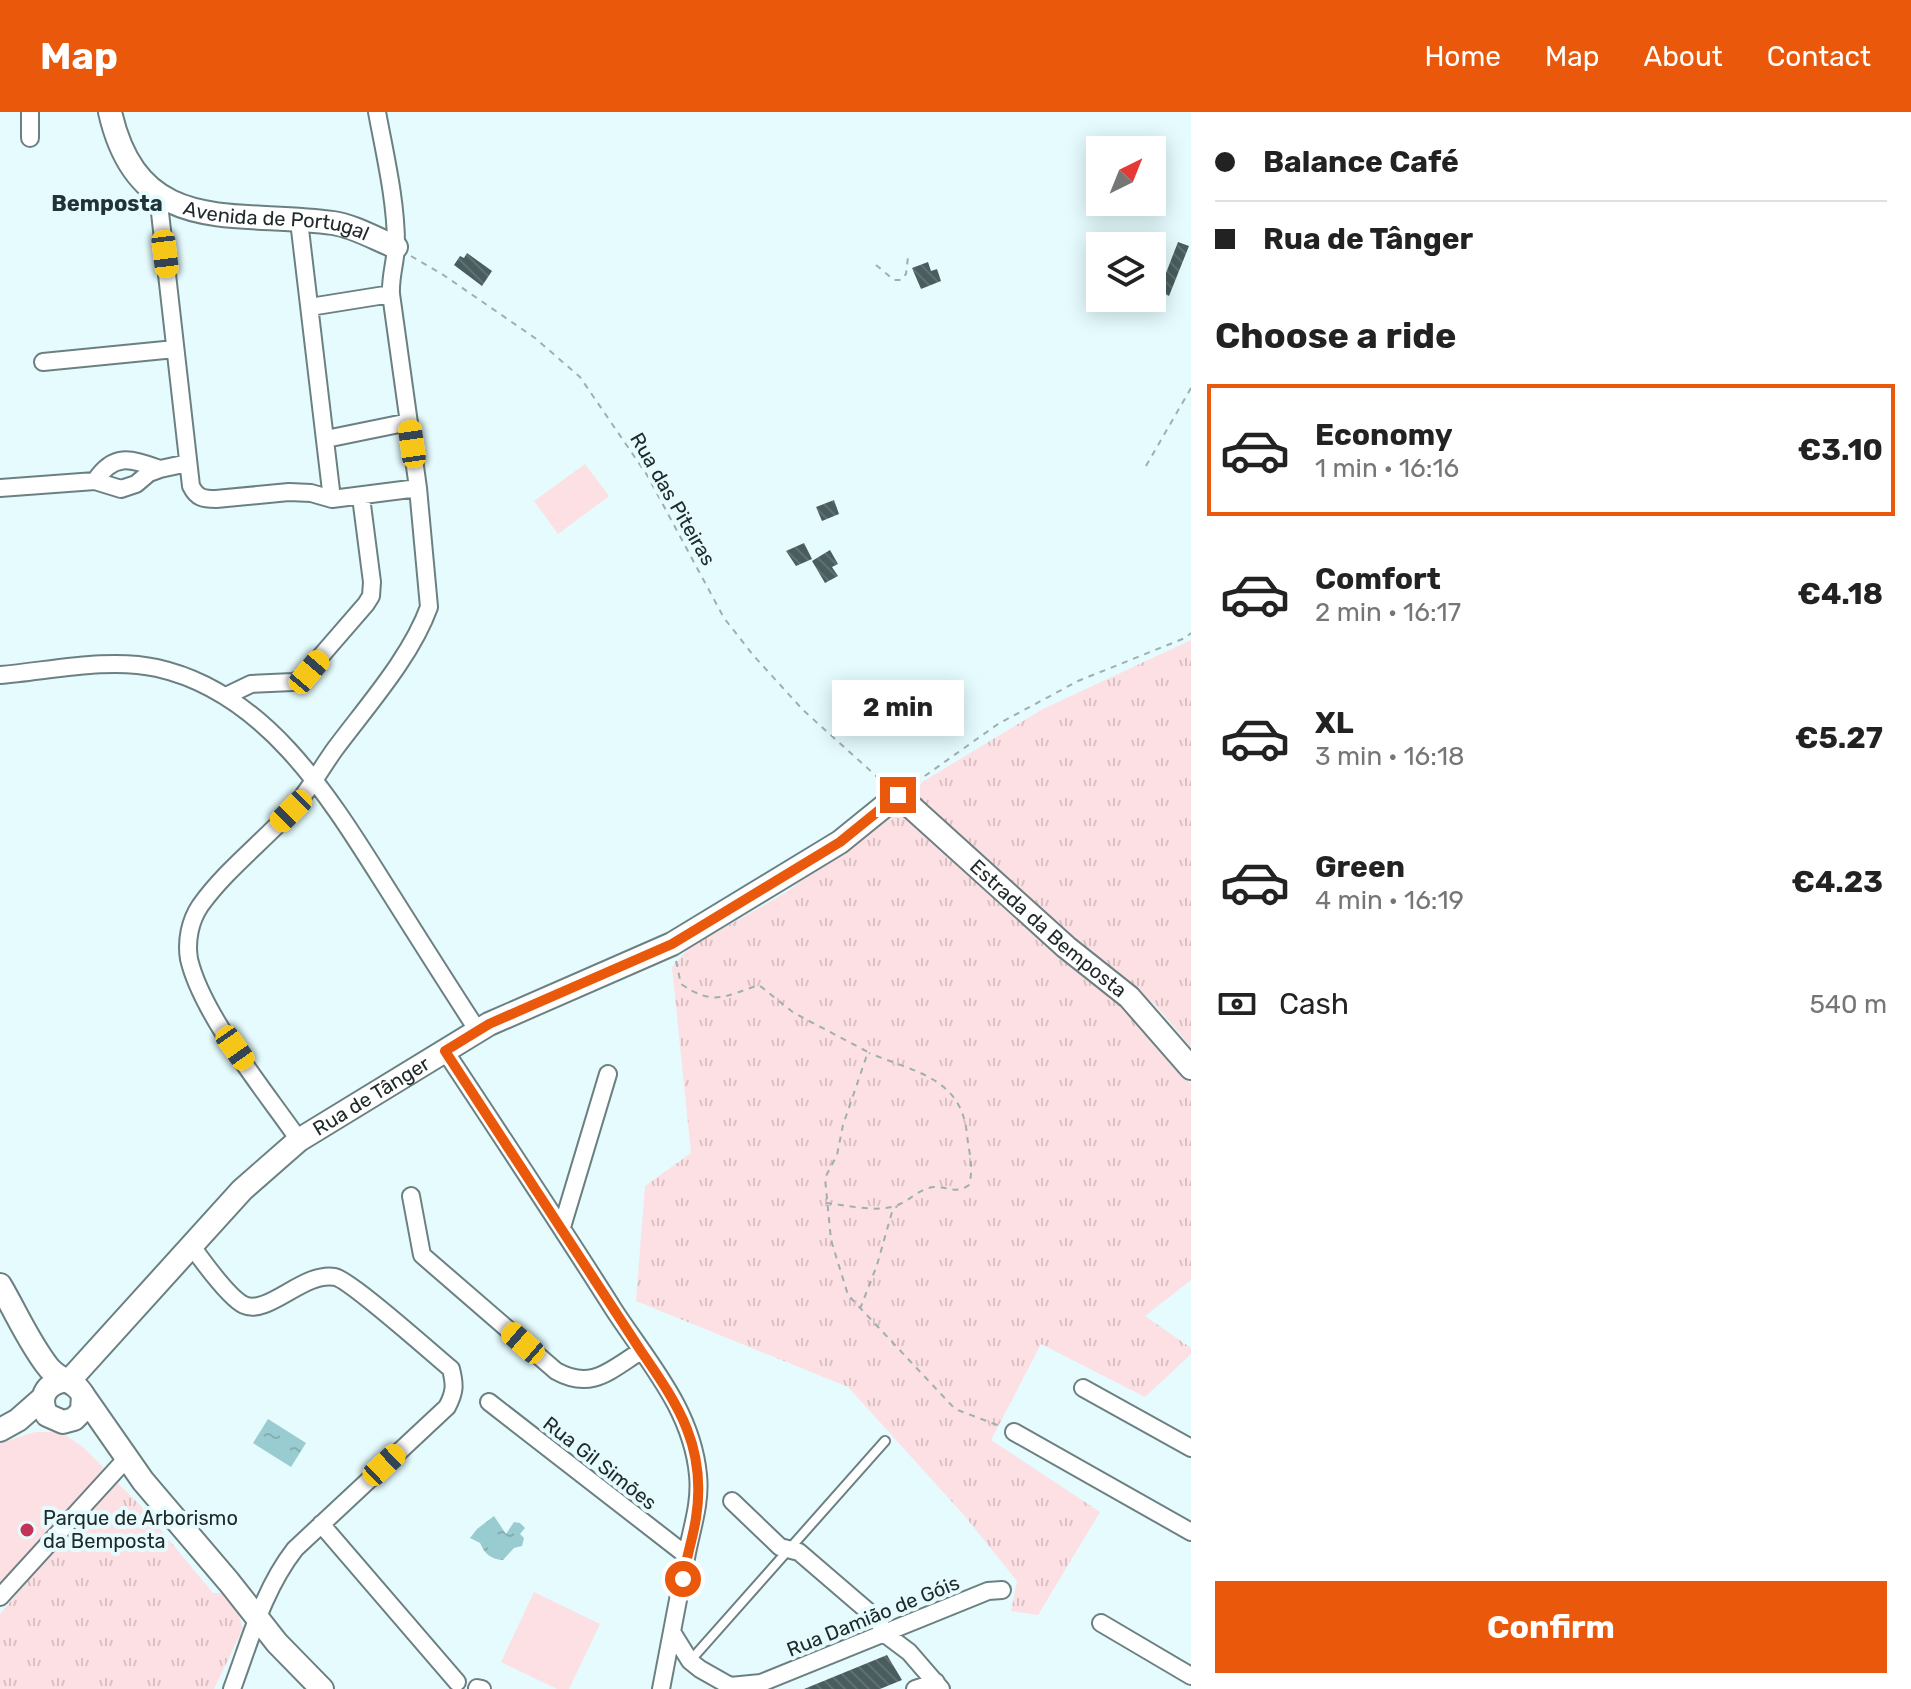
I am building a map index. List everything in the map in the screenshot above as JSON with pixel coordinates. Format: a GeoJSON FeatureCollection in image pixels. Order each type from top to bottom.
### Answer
{"type":"FeatureCollection","features":[{"type":"Feature","properties":{"kind":"street"},"geometry":{"type":"LineString","coordinates":[[30,112],[30,138]]}},
{"type":"Feature","properties":{"kind":"street","name":"Avenida de Portugal"},"geometry":{"type":"LineString","coordinates":[[110,112],[124,152],[140,177],[158,195],[180,208],[206,214],[336,223],[396,247]]}},
{"type":"Feature","properties":{"kind":"street"},"geometry":{"type":"LineString","coordinates":[[299,1140],[235,1048],[199,988],[188,955],[189,930],[200,907],[291,811],[407,651],[426,615],[429,587],[391,294],[390,275],[396,247],[385,151],[377,112]]}},
{"type":"Feature","properties":{"kind":"street"},"geometry":{"type":"LineString","coordinates":[[158,195],[188,463],[195,495],[203,499],[289,492],[311,493],[332,499],[418,488]]}},
{"type":"Feature","properties":{"kind":"street"},"geometry":{"type":"LineString","coordinates":[[299,221],[332,499]]}},
{"type":"Feature","properties":{"kind":"street"},"geometry":{"type":"LineString","coordinates":[[310,307],[391,294]]}},
{"type":"Feature","properties":{"kind":"street"},"geometry":{"type":"LineString","coordinates":[[43,362],[175,349]]}},
{"type":"Feature","properties":{"kind":"street"},"geometry":{"type":"LineString","coordinates":[[326,439],[409,422]]}},
{"type":"Feature","properties":{"kind":"street"},"geometry":{"type":"LineString","coordinates":[[95,481],[104,467],[116,461],[131,459],[160,469]]}},
{"type":"Feature","properties":{"kind":"street"},"geometry":{"type":"LineString","coordinates":[[0,488],[95,481],[121,489],[136,484],[149,473],[188,463]]}},
{"type":"Feature","properties":{"kind":"street"},"geometry":{"type":"LineString","coordinates":[[226,696],[251,684],[301,679],[366,604],[371,596],[372,582],[361,497]]}},
{"type":"Feature","properties":{"kind":"street"},"geometry":{"type":"LineString","coordinates":[[0,675],[121,663],[169,671],[226,696],[292,753],[337,808],[478,1031]]}},
{"type":"Feature","properties":{"kind":"street","name":"Rua de Tânger"},"geometry":{"type":"LineString","coordinates":[[63,1421],[82,1411],[60,1389],[242,1190],[299,1140],[478,1031],[672,944],[840,842],[898,795]]}},
{"type":"Feature","properties":{"kind":"street","name":"Estrada da Bemposta"},"geometry":{"type":"LineString","coordinates":[[898,795],[1066,947],[1129,997],[1191,1068]]}},
{"type":"Feature","properties":{"kind":"street"},"geometry":{"type":"LineString","coordinates":[[445,1051],[674,1398],[692,1440],[699,1477],[696,1519],[686,1555],[661,1689]]}},
{"type":"Feature","properties":{"kind":"street"},"geometry":{"type":"LineString","coordinates":[[562,1227],[608,1074]]}},
{"type":"Feature","properties":{"kind":"street"},"geometry":{"type":"LineString","coordinates":[[411,1196],[422,1255],[556,1371],[584,1381],[597,1378],[641,1351]]}},
{"type":"Feature","properties":{"kind":"street"},"geometry":{"type":"LineString","coordinates":[[191,1245],[211,1272],[243,1305],[254,1307],[265,1304],[315,1277],[340,1278],[451,1369],[454,1393],[447,1407],[295,1549],[281,1568],[257,1619],[232,1689]]}},
{"type":"Feature","properties":{"kind":"street"},"geometry":{"type":"LineString","coordinates":[[0,1285],[60,1389],[110,1436],[277,1643],[322,1689]]}},
{"type":"Feature","properties":{"kind":"street"},"geometry":{"type":"LineString","coordinates":[[1083,1388],[1191,1448]]}},
{"type":"Feature","properties":{"kind":"street"},"geometry":{"type":"LineString","coordinates":[[60,1389],[47,1415],[110,1436]]}},
{"type":"Feature","properties":{"kind":"street"},"geometry":{"type":"LineString","coordinates":[[9,1425],[60,1389]]}},
{"type":"Feature","properties":{"kind":"street","name":"Rua Gil Simões"},"geometry":{"type":"LineString","coordinates":[[489,1402],[686,1555]]}},
{"type":"Feature","properties":{"kind":"street"},"geometry":{"type":"LineString","coordinates":[[9,1425],[63,1421]]}},
{"type":"Feature","properties":{"kind":"street"},"geometry":{"type":"LineString","coordinates":[[1014,1432],[1191,1532]]}},
{"type":"Feature","properties":{"kind":"street"},"geometry":{"type":"LineString","coordinates":[[0,1597],[126,1459]]}},
{"type":"Feature","properties":{"kind":"street"},"geometry":{"type":"LineString","coordinates":[[732,1501],[780,1547],[799,1552],[877,1619],[885,1634],[909,1652],[939,1685]]}},
{"type":"Feature","properties":{"kind":"street"},"geometry":{"type":"LineString","coordinates":[[321,1524],[457,1682]]}},
{"type":"Feature","properties":{"kind":"street","name":"Rua Damião de Góis"},"geometry":{"type":"LineString","coordinates":[[672,1632],[690,1661],[700,1669],[730,1686],[753,1686],[988,1591],[1002,1590]]}},
{"type":"Feature","properties":{"kind":"street"},"geometry":{"type":"LineString","coordinates":[[1101,1623],[1191,1676]]}},
{"type":"Feature","properties":{"kind":"street"},"geometry":{"type":"LineString","coordinates":[[915,1689],[939,1685]]}},
{"type":"Feature","properties":{"kind":"lane"},"geometry":{"type":"LineString","coordinates":[[690,1661],[885,1441]]}},
{"type":"Feature","properties":{"kind":"path","name":"Rua das Piteiras"},"geometry":{"type":"LineString","coordinates":[[396,247],[442,274],[535,338],[580,377],[647,475],[724,618],[803,710],[898,795]]}},
{"type":"Feature","properties":{"kind":"path"},"geometry":{"type":"LineString","coordinates":[[876,265],[894,280],[901,280],[906,274],[908,257]]}},
{"type":"Feature","properties":{"kind":"path"},"geometry":{"type":"LineString","coordinates":[[1146,466],[1191,388]]}},
{"type":"Feature","properties":{"kind":"path"},"geometry":{"type":"LineString","coordinates":[[898,795],[998,724],[1078,681],[1191,633]]}},
{"type":"Feature","properties":{"kind":"path"},"geometry":{"type":"LineString","coordinates":[[672,944],[681,984],[699,996],[717,999],[759,985],[794,1013],[868,1052],[925,1075],[960,1102],[967,1122],[972,1157],[969,1185],[954,1192],[935,1187],[911,1196],[898,1205],[892,1212],[860,1310]]}},
{"type":"Feature","properties":{"kind":"path"},"geometry":{"type":"LineString","coordinates":[[868,1052],[843,1125],[837,1155],[825,1178],[831,1240],[848,1295],[955,1409],[1014,1432]]}},
{"type":"Feature","properties":{"kind":"path"},"geometry":{"type":"LineString","coordinates":[[826,1203],[872,1208],[898,1205]]}},
{"type":"Feature","properties":{"kind":"green space"},"geometry":{"type":"Polygon","coordinates":[[[585,464],[609,496],[558,534],[534,501],[585,464]]]}},
{"type":"Feature","properties":{"kind":"green space"},"geometry":{"type":"Polygon","coordinates":[[[1191,640],[1191,1047],[1156,1006],[1073,940],[920,803],[918,795],[922,782],[1043,709],[1191,640]]]}},
{"type":"Feature","properties":{"kind":"green space"},"geometry":{"type":"Polygon","coordinates":[[[903,815],[920,825],[1156,1036],[1191,1083],[1191,1280],[1145,1316],[1191,1348],[1191,1354],[1145,1397],[1041,1344],[991,1440],[1100,1512],[1038,1615],[1011,1611],[1017,1581],[963,1514],[848,1387],[636,1301],[645,1186],[691,1153],[672,967],[689,948],[785,893],[889,816],[903,815]]]}},
{"type":"Feature","properties":{"kind":"green space","name":"Parque de Arborismo da Bemposta"},"geometry":{"type":"Polygon","coordinates":[[[35,1432],[61,1432],[83,1447],[107,1471],[0,1589],[0,1443],[35,1432]]]}},
{"type":"Feature","properties":{"kind":"green space"},"geometry":{"type":"Polygon","coordinates":[[[113,1479],[140,1505],[213,1593],[229,1593],[233,1598],[243,1628],[214,1689],[0,1689],[0,1614],[113,1479]]]}},
{"type":"Feature","properties":{"kind":"green space"},"geometry":{"type":"Polygon","coordinates":[[[534,1592],[600,1624],[569,1689],[557,1689],[501,1662],[534,1592]]]}},
{"type":"Feature","properties":{"kind":"water"},"geometry":{"type":"Polygon","coordinates":[[[268,1419],[306,1443],[291,1467],[253,1443],[268,1419]]]}},
{"type":"Feature","properties":{"kind":"water"},"geometry":{"type":"Polygon","coordinates":[[[494,1516],[506,1534],[514,1522],[525,1528],[520,1534],[524,1538],[522,1546],[514,1548],[503,1560],[488,1555],[480,1543],[470,1538],[494,1516]]]}},
{"type":"Feature","properties":{"kind":"building"},"geometry":{"type":"Polygon","coordinates":[[[1178,242],[1189,246],[1169,296],[1166,294],[1166,273],[1178,242]]]}},
{"type":"Feature","properties":{"kind":"building"},"geometry":{"type":"Polygon","coordinates":[[[467,253],[492,271],[482,286],[454,265],[460,256],[464,258],[467,253]]]}},
{"type":"Feature","properties":{"kind":"building"},"geometry":{"type":"Polygon","coordinates":[[[928,262],[931,271],[937,269],[941,281],[921,289],[912,268],[928,262]]]}},
{"type":"Feature","properties":{"kind":"building"},"geometry":{"type":"Polygon","coordinates":[[[834,500],[839,514],[822,521],[816,507],[834,500]]]}},
{"type":"Feature","properties":{"kind":"building"},"geometry":{"type":"Polygon","coordinates":[[[804,543],[812,559],[796,566],[786,551],[804,543]]]}},
{"type":"Feature","properties":{"kind":"building"},"geometry":{"type":"Polygon","coordinates":[[[830,550],[838,564],[832,567],[838,576],[825,583],[812,561],[830,550]]]}},
{"type":"Feature","properties":{"kind":"building"},"geometry":{"type":"Polygon","coordinates":[[[887,1655],[902,1680],[880,1689],[804,1689],[887,1655]]]}},
{"type":"Feature","properties":{"kind":"place","name":"Parque de Arborismo da Bemposta"},"geometry":{"type":"Point","coordinates":[27,1530]}},
{"type":"Feature","properties":{"kind":"district","name":"Bemposta"},"geometry":{"type":"Point","coordinates":[107,203]}},
{"type":"Feature","properties":{"kind":"route"},"geometry":{"type":"LineString","coordinates":[[683,1579],[696,1519],[699,1477],[692,1440],[674,1398],[445,1051],[489,1024],[672,944],[840,842],[898,795]]}}]}
